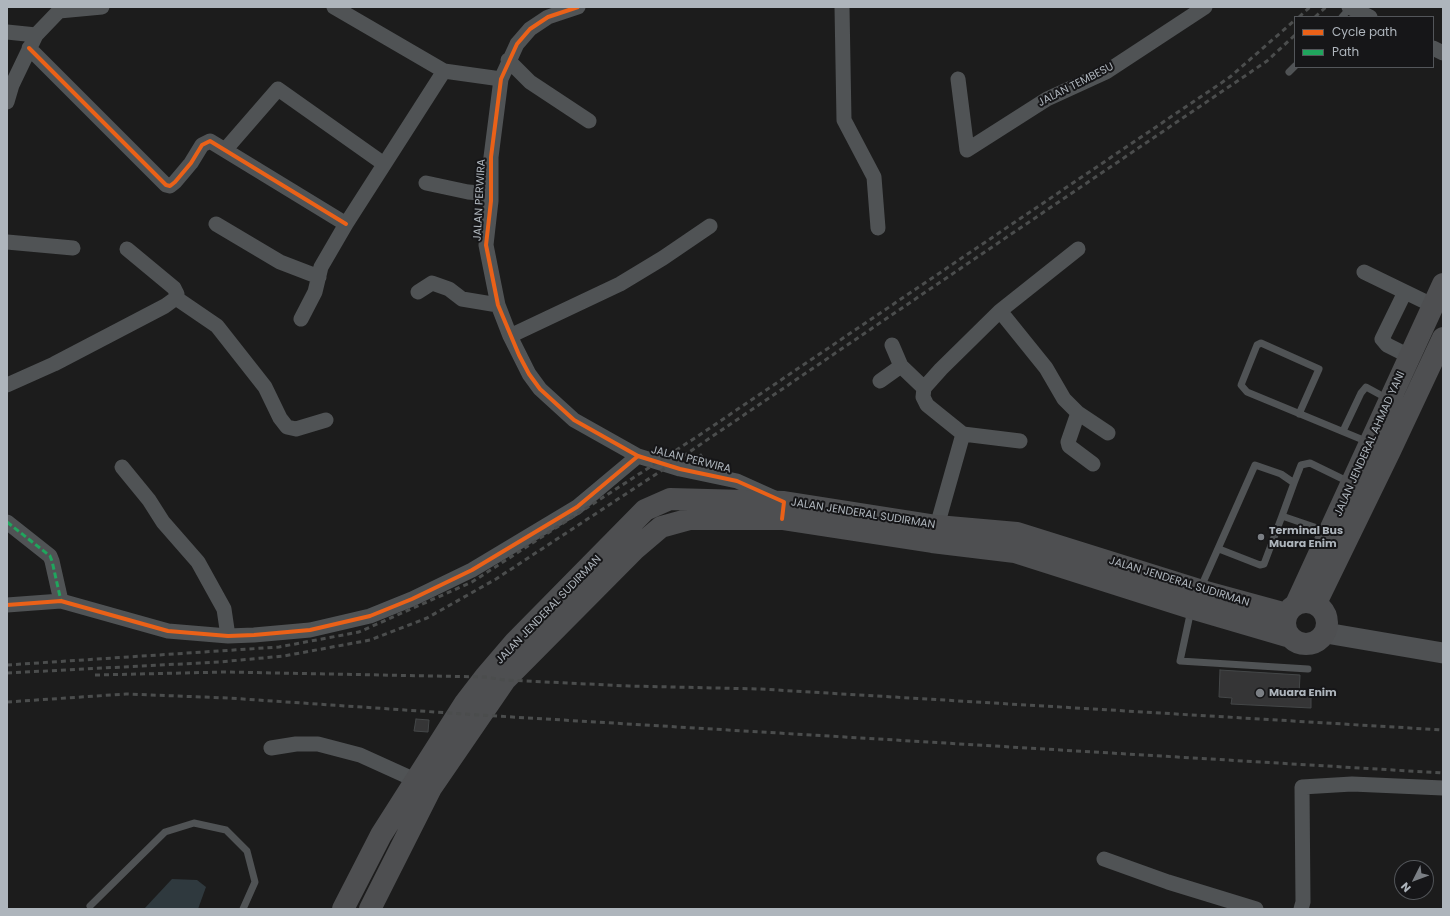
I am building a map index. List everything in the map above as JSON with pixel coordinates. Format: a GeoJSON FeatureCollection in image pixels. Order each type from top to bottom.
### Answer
{"type":"FeatureCollection","features":[{"type":"Feature","properties":{"kind":"highway","name":"JALAN JENDERAL AHMAD YANI"},"geometry":{"type":"LineString","coordinates":[[1299,607],[1352,483],[1380,447],[1390,400],[1432,305],[1443,284]]}},
{"type":"Feature","properties":{"kind":"highway","name":"JALAN JENDERAL AHMAD YANI"},"geometry":{"type":"LineString","coordinates":[[1299,607],[1380,447],[1443,338]]}},
{"type":"Feature","properties":{"kind":"highway","name":"JALAN JENDERAL SUDIRMAN"},"geometry":{"type":"LineString","coordinates":[[370,909],[424,784],[465,703],[515,642],[645,510],[670,499],[1018,533],[1290,636]]}},
{"type":"Feature","properties":{"kind":"highway","name":"JALAN JENDERAL SUDIRMAN"},"geometry":{"type":"LineString","coordinates":[[783,511],[932,542],[1015,552],[1195,599],[1299,607]]}},
{"type":"Feature","properties":{"kind":"highway"},"geometry":{"type":"LineString","coordinates":[[1299,607],[1324,611],[1328,622],[1326,632],[1322,638],[1309,644],[1296,641],[1290,636],[1285,626],[1299,607]]}},
{"type":"Feature","properties":{"kind":"highway","name":"JALAN JENDERAL SUDIRMAN"},"geometry":{"type":"LineString","coordinates":[[343,909],[381,836],[424,784]]}},
{"type":"Feature","properties":{"kind":"main road"},"geometry":{"type":"LineString","coordinates":[[1326,632],[1443,653]]}},
{"type":"Feature","properties":{"kind":"street"},"geometry":{"type":"LineString","coordinates":[[7,102],[12,85],[33,41],[60,9],[102,7]]}},
{"type":"Feature","properties":{"kind":"street"},"geometry":{"type":"LineString","coordinates":[[334,7],[444,71],[501,79]]}},
{"type":"Feature","properties":{"kind":"street","name":"JALAN PERWIRA"},"geometry":{"type":"LineString","coordinates":[[578,7],[552,11],[530,29],[517,44],[508,60],[501,79],[491,157],[491,194],[486,245],[498,305],[510,336],[526,367],[540,389],[574,420],[638,456],[680,469],[737,481],[783,511]]}},
{"type":"Feature","properties":{"kind":"street"},"geometry":{"type":"LineString","coordinates":[[842,7],[844,120],[874,177],[878,228]]}},
{"type":"Feature","properties":{"kind":"street","name":"JALAN TEMBESU"},"geometry":{"type":"LineString","coordinates":[[958,79],[967,150],[1047,99],[1106,72],[1205,7]]}},
{"type":"Feature","properties":{"kind":"street"},"geometry":{"type":"LineString","coordinates":[[1350,7],[1368,16]]}},
{"type":"Feature","properties":{"kind":"street"},"geometry":{"type":"LineString","coordinates":[[7,32],[33,41],[166,185],[170,186],[175,182],[191,163],[202,145],[210,141],[346,224]]}},
{"type":"Feature","properties":{"kind":"street"},"geometry":{"type":"LineString","coordinates":[[1434,48],[1443,53]]}},
{"type":"Feature","properties":{"kind":"street"},"geometry":{"type":"LineString","coordinates":[[508,60],[530,82],[589,121]]}},
{"type":"Feature","properties":{"kind":"street"},"geometry":{"type":"LineString","coordinates":[[301,319],[315,292],[321,267],[346,224],[444,71]]}},
{"type":"Feature","properties":{"kind":"street"},"geometry":{"type":"LineString","coordinates":[[225,150],[278,89],[384,164]]}},
{"type":"Feature","properties":{"kind":"street"},"geometry":{"type":"LineString","coordinates":[[426,183],[468,192],[491,194]]}},
{"type":"Feature","properties":{"kind":"street"},"geometry":{"type":"LineString","coordinates":[[216,224],[280,262],[319,277]]}},
{"type":"Feature","properties":{"kind":"street"},"geometry":{"type":"LineString","coordinates":[[510,336],[620,284],[663,258],[710,226]]}},
{"type":"Feature","properties":{"kind":"street"},"geometry":{"type":"LineString","coordinates":[[7,242],[73,248]]}},
{"type":"Feature","properties":{"kind":"street"},"geometry":{"type":"LineString","coordinates":[[127,249],[174,288],[177,294],[176,298]]}},
{"type":"Feature","properties":{"kind":"street"},"geometry":{"type":"LineString","coordinates":[[1020,441],[963,434],[927,405],[923,397],[924,388],[941,369],[1000,311],[1078,249]]}},
{"type":"Feature","properties":{"kind":"street"},"geometry":{"type":"LineString","coordinates":[[1364,272],[1432,305]]}},
{"type":"Feature","properties":{"kind":"street"},"geometry":{"type":"LineString","coordinates":[[418,292],[432,282],[449,289],[462,298],[498,305]]}},
{"type":"Feature","properties":{"kind":"street"},"geometry":{"type":"LineString","coordinates":[[1405,292],[1382,339],[1387,345],[1409,356]]}},
{"type":"Feature","properties":{"kind":"street"},"geometry":{"type":"LineString","coordinates":[[7,385],[54,364],[165,306],[176,298]]}},
{"type":"Feature","properties":{"kind":"street"},"geometry":{"type":"LineString","coordinates":[[176,298],[217,326],[265,387],[280,418],[288,426],[296,429],[326,420]]}},
{"type":"Feature","properties":{"kind":"street"},"geometry":{"type":"LineString","coordinates":[[1000,311],[1046,368],[1064,399],[1078,412],[1108,433]]}},
{"type":"Feature","properties":{"kind":"street"},"geometry":{"type":"LineString","coordinates":[[892,345],[901,366],[924,388]]}},
{"type":"Feature","properties":{"kind":"street"},"geometry":{"type":"LineString","coordinates":[[880,381],[901,366]]}},
{"type":"Feature","properties":{"kind":"street"},"geometry":{"type":"LineString","coordinates":[[1078,412],[1068,442],[1069,446],[1093,464]]}},
{"type":"Feature","properties":{"kind":"street"},"geometry":{"type":"LineString","coordinates":[[937,526],[963,434]]}},
{"type":"Feature","properties":{"kind":"street"},"geometry":{"type":"LineString","coordinates":[[7,605],[61,601],[168,631],[228,636],[254,636],[310,630],[370,616],[412,599],[472,570],[577,507],[638,456]]}},
{"type":"Feature","properties":{"kind":"street"},"geometry":{"type":"LineString","coordinates":[[122,467],[149,500],[163,522],[198,562],[224,609],[228,636]]}},
{"type":"Feature","properties":{"kind":"street"},"geometry":{"type":"LineString","coordinates":[[7,522],[50,556],[61,601]]}},
{"type":"Feature","properties":{"kind":"street"},"geometry":{"type":"LineString","coordinates":[[271,748],[296,744],[318,744],[360,755],[424,784]]}},
{"type":"Feature","properties":{"kind":"street"},"geometry":{"type":"LineString","coordinates":[[1301,909],[1303,902],[1302,787],[1352,784],[1443,788]]}},
{"type":"Feature","properties":{"kind":"street"},"geometry":{"type":"LineString","coordinates":[[1104,859],[1168,882],[1256,909]]}},
{"type":"Feature","properties":{"kind":"lane"},"geometry":{"type":"LineString","coordinates":[[1343,16],[1350,7]]}},
{"type":"Feature","properties":{"kind":"lane"},"geometry":{"type":"LineString","coordinates":[[1289,72],[1294,67]]}},
{"type":"Feature","properties":{"kind":"lane"},"geometry":{"type":"LineString","coordinates":[[1299,414],[1320,369],[1261,343],[1257,345],[1241,385],[1247,392],[1299,414],[1343,431],[1380,447]]}},
{"type":"Feature","properties":{"kind":"lane"},"geometry":{"type":"LineString","coordinates":[[1343,431],[1361,393],[1366,387],[1390,400]]}},
{"type":"Feature","properties":{"kind":"lane"},"geometry":{"type":"LineString","coordinates":[[1219,549],[1260,565],[1264,564],[1301,465],[1310,463],[1352,483]]}},
{"type":"Feature","properties":{"kind":"lane"},"geometry":{"type":"LineString","coordinates":[[1294,483],[1280,474],[1255,465],[1219,549],[1195,599],[1180,660],[1308,668]]}},
{"type":"Feature","properties":{"kind":"lane"},"geometry":{"type":"LineString","coordinates":[[1282,516],[1330,532]]}},
{"type":"Feature","properties":{"kind":"lane"},"geometry":{"type":"LineString","coordinates":[[90,906],[165,832],[194,823],[226,830],[247,851],[255,882],[244,909]]}},
{"type":"Feature","properties":{"kind":"shaded area"},"geometry":{"type":"Polygon","coordinates":[[[172,879],[197,880],[206,887],[198,909],[144,909],[172,879]]]}},
{"type":"Feature","properties":{"kind":"building"},"geometry":{"type":"Polygon","coordinates":[[[701,454],[708,463],[705,465],[691,461],[701,454]]]}},
{"type":"Feature","properties":{"kind":"building"},"geometry":{"type":"Polygon","coordinates":[[[1220,670],[1300,675],[1299,695],[1311,696],[1311,708],[1231,704],[1232,698],[1219,697],[1220,670]]]}},
{"type":"Feature","properties":{"kind":"building"},"geometry":{"type":"Polygon","coordinates":[[[416,719],[429,720],[428,732],[414,731],[416,719]]]}},
{"type":"Feature","properties":{"kind":"railway"},"geometry":{"type":"LineString","coordinates":[[1300,16],[1310,7]]}},
{"type":"Feature","properties":{"kind":"railway"},"geometry":{"type":"LineString","coordinates":[[1316,16],[1326,7]]}},
{"type":"Feature","properties":{"kind":"railway"},"geometry":{"type":"LineString","coordinates":[[7,665],[279,647],[359,632],[472,582],[698,436],[1230,77],[1294,21]]}},
{"type":"Feature","properties":{"kind":"railway"},"geometry":{"type":"LineString","coordinates":[[7,673],[219,662],[284,656],[370,640],[427,618],[496,579],[670,465],[1267,61],[1294,36]]}},
{"type":"Feature","properties":{"kind":"railway"},"geometry":{"type":"LineString","coordinates":[[95,675],[225,672],[485,677],[505,680],[629,686],[760,689],[1443,730]]}},
{"type":"Feature","properties":{"kind":"railway"},"geometry":{"type":"LineString","coordinates":[[7,702],[126,694],[228,698],[479,715],[1443,773]]}},
{"type":"Feature","properties":{"kind":"marked path"},"geometry":{"type":"LineString","coordinates":[[7,522],[50,556],[61,601]]}},
{"type":"Feature","properties":{"kind":"cycle path"},"geometry":{"type":"LineString","coordinates":[[578,7],[548,17],[530,29],[517,44],[501,79],[491,157],[491,201],[486,245],[498,305],[519,355],[529,374],[540,389],[574,420],[638,456],[680,469],[737,481],[784,502],[782,519]]}},
{"type":"Feature","properties":{"kind":"cycle path"},"geometry":{"type":"LineString","coordinates":[[29,48],[166,185],[170,186],[175,182],[191,163],[202,145],[210,141],[346,224]]}},
{"type":"Feature","properties":{"kind":"cycle path"},"geometry":{"type":"LineString","coordinates":[[7,605],[61,601],[168,631],[228,636],[310,630],[370,616],[412,599],[472,570],[577,507],[638,456]]}},
{"type":"Feature","properties":{"kind":"place","name":"Terminal Bus Muara Enim"},"geometry":{"type":"Point","coordinates":[1261,537]}},
{"type":"Feature","properties":{"kind":"place","name":"Muara Enim"},"geometry":{"type":"Point","coordinates":[1260,693]}}]}
